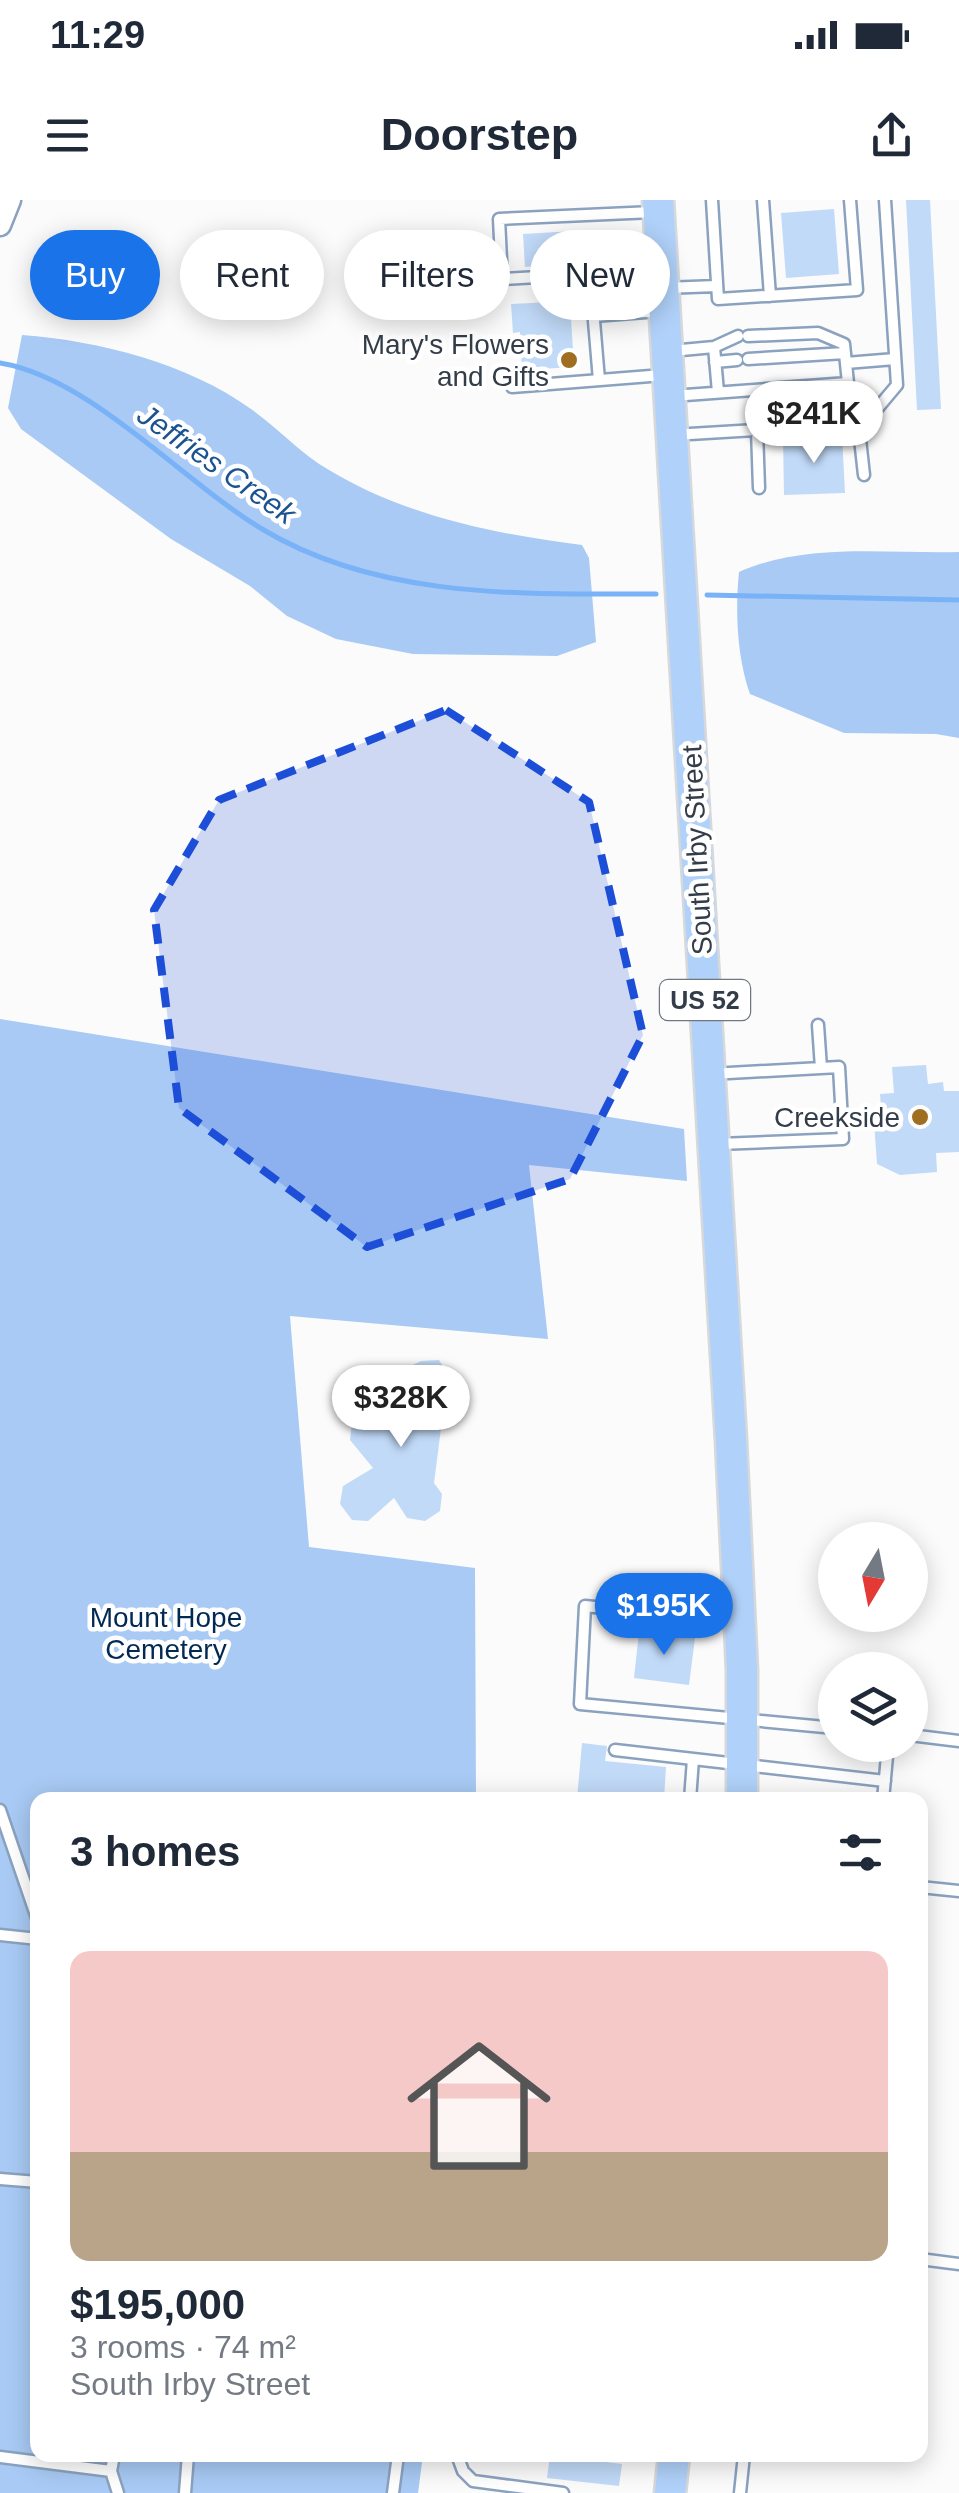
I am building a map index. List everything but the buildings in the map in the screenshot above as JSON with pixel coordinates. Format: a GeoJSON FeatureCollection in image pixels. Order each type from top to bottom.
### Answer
{"type":"FeatureCollection","features":[{"type":"Feature","properties":{"kind":"main road","name":"South Irby Street"},"geometry":{"type":"LineString","coordinates":[[665,320],[740,1622],[742,1792]]}},
{"type":"Feature","properties":{"kind":"main road"},"geometry":{"type":"LineString","coordinates":[[670,2493],[673,2462]]}},
{"type":"Feature","properties":{"kind":"street"},"geometry":{"type":"LineString","coordinates":[[0,226],[10,200]]}},
{"type":"Feature","properties":{"kind":"lane"},"geometry":{"type":"LineString","coordinates":[[712,200],[718,299],[857,290],[850,200]]}},
{"type":"Feature","properties":{"kind":"lane"},"geometry":{"type":"LineString","coordinates":[[763,200],[770,296]]}},
{"type":"Feature","properties":{"kind":"lane"},"geometry":{"type":"LineString","coordinates":[[672,435],[858,421],[876,410],[897,386],[885,200]]}},
{"type":"Feature","properties":{"kind":"lane"},"geometry":{"type":"LineString","coordinates":[[530,277],[502,279],[499,219],[658,206]]}},
{"type":"Feature","properties":{"kind":"lane"},"geometry":{"type":"LineString","coordinates":[[670,289],[717,286]]}},
{"type":"Feature","properties":{"kind":"lane"},"geometry":{"type":"LineString","coordinates":[[594,320],[599,380]]}},
{"type":"Feature","properties":{"kind":"lane"},"geometry":{"type":"LineString","coordinates":[[512,386],[668,374],[743,336],[818,333],[844,344],[848,383],[718,392],[668,374]]}},
{"type":"Feature","properties":{"kind":"lane"},"geometry":{"type":"LineString","coordinates":[[714,348],[718,392]]}},
{"type":"Feature","properties":{"kind":"lane"},"geometry":{"type":"LineString","coordinates":[[715,362],[895,358]]}},
{"type":"Feature","properties":{"kind":"lane"},"geometry":{"type":"LineString","coordinates":[[858,421],[864,475]]}},
{"type":"Feature","properties":{"kind":"lane"},"geometry":{"type":"LineString","coordinates":[[757,430],[759,488]]}},
{"type":"Feature","properties":{"kind":"lane"},"geometry":{"type":"LineString","coordinates":[[818,1025],[821,1068]]}},
{"type":"Feature","properties":{"kind":"lane"},"geometry":{"type":"LineString","coordinates":[[710,1074],[839,1068],[842,1139],[714,1144]]}},
{"type":"Feature","properties":{"kind":"lane"},"geometry":{"type":"LineString","coordinates":[[740,1622],[585,1606],[580,1704],[818,1727]]}},
{"type":"Feature","properties":{"kind":"lane"},"geometry":{"type":"LineString","coordinates":[[928,1737],[959,1740]]}},
{"type":"Feature","properties":{"kind":"lane"},"geometry":{"type":"LineString","coordinates":[[615,1750],[885,1781]]}},
{"type":"Feature","properties":{"kind":"lane"},"geometry":{"type":"LineString","coordinates":[[691,1792],[693,1759]]}},
{"type":"Feature","properties":{"kind":"lane"},"geometry":{"type":"LineString","coordinates":[[884,1792],[887,1762]]}},
{"type":"Feature","properties":{"kind":"lane"},"geometry":{"type":"LineString","coordinates":[[0,1810],[30,1898]]}},
{"type":"Feature","properties":{"kind":"lane"},"geometry":{"type":"LineString","coordinates":[[928,1888],[959,1891]]}},
{"type":"Feature","properties":{"kind":"lane"},"geometry":{"type":"LineString","coordinates":[[0,1935],[30,1938]]}},
{"type":"Feature","properties":{"kind":"lane"},"geometry":{"type":"LineString","coordinates":[[0,2179],[30,2181]]}},
{"type":"Feature","properties":{"kind":"lane"},"geometry":{"type":"LineString","coordinates":[[928,2260],[959,2264]]}},
{"type":"Feature","properties":{"kind":"lane"},"geometry":{"type":"LineString","coordinates":[[0,2457],[30,2461]]}},
{"type":"Feature","properties":{"kind":"lane"},"geometry":{"type":"LineString","coordinates":[[40,2462],[111,2471]]}},
{"type":"Feature","properties":{"kind":"lane"},"geometry":{"type":"LineString","coordinates":[[113,2462],[111,2471],[118,2493]]}},
{"type":"Feature","properties":{"kind":"lane"},"geometry":{"type":"LineString","coordinates":[[185,2493],[187,2462]]}},
{"type":"Feature","properties":{"kind":"lane"},"geometry":{"type":"LineString","coordinates":[[393,2493],[397,2462]]}},
{"type":"Feature","properties":{"kind":"lane"},"geometry":{"type":"LineString","coordinates":[[460,2462],[473,2481],[563,2493]]}},
{"type":"Feature","properties":{"kind":"lane"},"geometry":{"type":"LineString","coordinates":[[740,2493],[743,2462]]}},
{"type":"Feature","properties":{"kind":"highlighted area"},"geometry":{"type":"Polygon","coordinates":[[[446,710],[589,802],[643,1035],[570,1179],[367,1247],[179,1108],[154,910],[219,800],[446,710]]]}},
{"type":"Feature","properties":{"kind":"green space"},"geometry":{"type":"Polygon","coordinates":[[[22,335],[112,349],[199,379],[251,409],[318,463],[388,500],[484,529],[582,545],[589,558],[596,642],[557,656],[413,654],[336,639],[287,616],[250,586],[171,539],[21,429],[8,408],[22,335]]]}},
{"type":"Feature","properties":{"kind":"green space"},"geometry":{"type":"Polygon","coordinates":[[[959,552],[959,738],[844,733],[750,694],[738,634],[739,572],[792,556],[819,553],[959,552]]]}},
{"type":"Feature","properties":{"kind":"green space","name":"Mount Hope Cemetery"},"geometry":{"type":"Polygon","coordinates":[[[0,1019],[684,1129],[687,1181],[529,1165],[548,1339],[290,1316],[309,1547],[475,1568],[476,1792],[30,1792],[30,2462],[422,2462],[418,2493],[0,2493],[0,1019]]]}},
{"type":"Feature","properties":{"kind":"waterway","name":"Jeffries Creek"},"geometry":{"type":"LineString","coordinates":[[0,363],[34,372],[102,409],[262,529],[307,552],[355,569],[454,588],[656,594]]}},
{"type":"Feature","properties":{"kind":"waterway","name":"Jeffries Creek"},"geometry":{"type":"LineString","coordinates":[[707,595],[959,600]]}},
{"type":"Feature","properties":{"kind":"place","name":"Mary's Flowers and Gifts"},"geometry":{"type":"Point","coordinates":[569,360]}},
{"type":"Feature","properties":{"kind":"place","name":"Creekside"},"geometry":{"type":"Point","coordinates":[920,1117]}}]}
